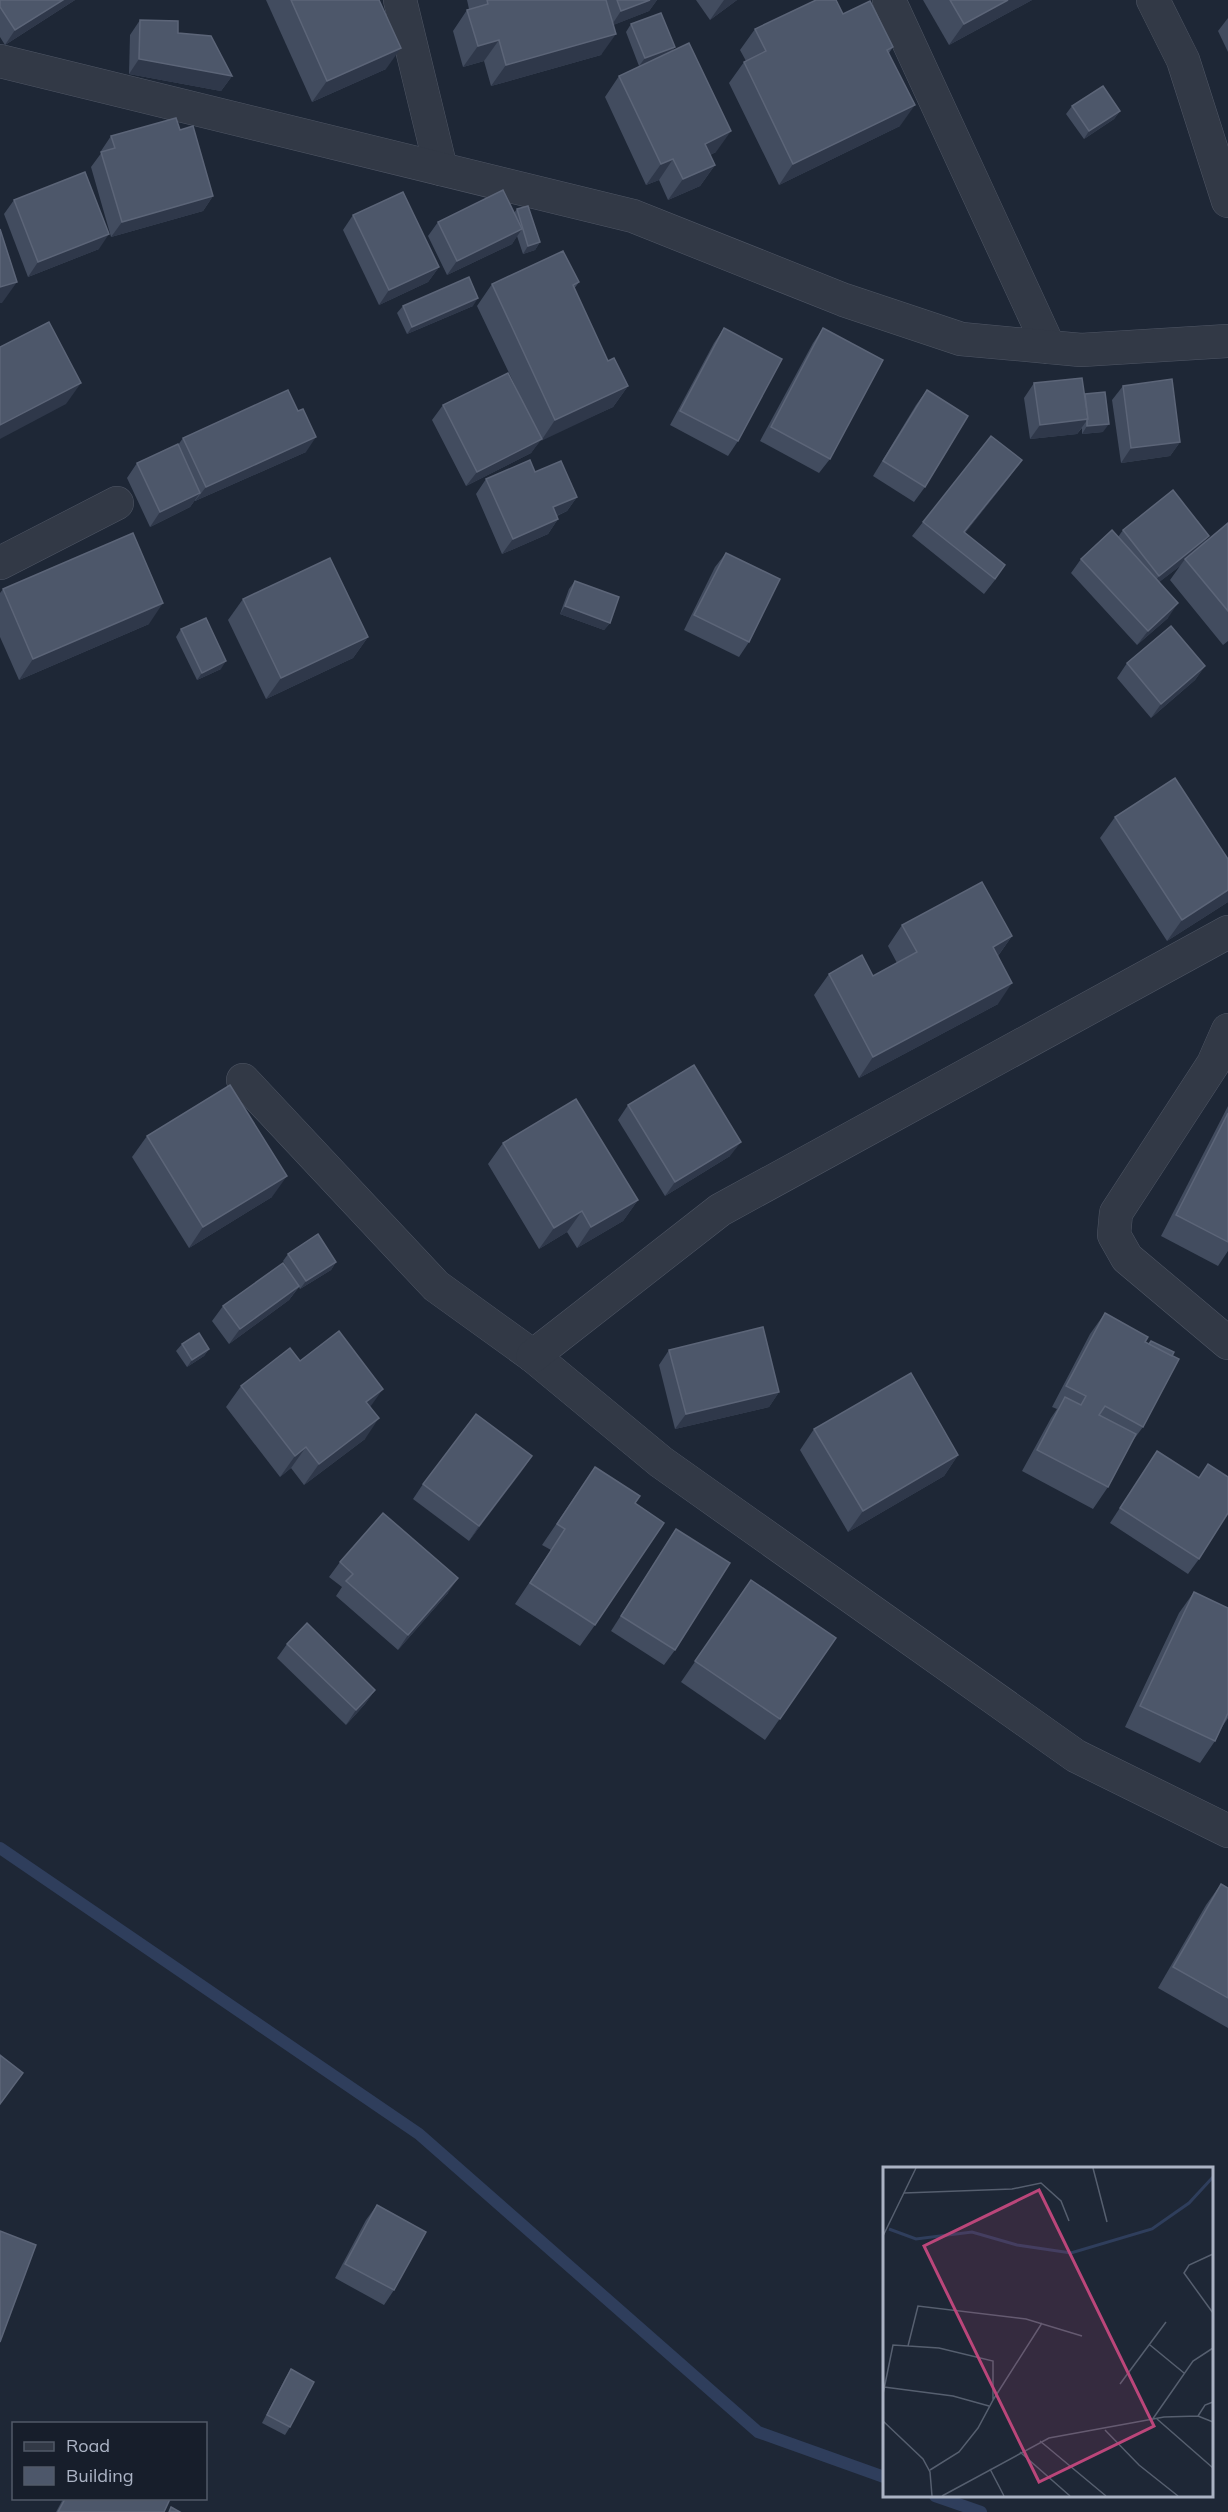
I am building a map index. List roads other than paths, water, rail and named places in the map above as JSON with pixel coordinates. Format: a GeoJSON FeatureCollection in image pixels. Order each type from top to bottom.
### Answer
{"type":"FeatureCollection","features":[{"type":"Feature","properties":{"kind":"street"},"geometry":{"type":"LineString","coordinates":[[400,0],[441,169]]}},
{"type":"Feature","properties":{"kind":"street"},"geometry":{"type":"LineString","coordinates":[[889,0],[1049,347]]}},
{"type":"Feature","properties":{"kind":"street"},"geometry":{"type":"LineString","coordinates":[[1153,0],[1183,60],[1228,201]]}},
{"type":"Feature","properties":{"kind":"street"},"geometry":{"type":"LineString","coordinates":[[0,61],[633,216],[844,300],[961,339],[1081,350],[1228,341]]}},
{"type":"Feature","properties":{"kind":"street"},"geometry":{"type":"LineString","coordinates":[[0,563],[117,503]]}},
{"type":"Feature","properties":{"kind":"street"},"geometry":{"type":"LineString","coordinates":[[533,1356],[720,1210],[1228,932]]}},
{"type":"Feature","properties":{"kind":"street"},"geometry":{"type":"LineString","coordinates":[[1228,1030],[1213,1064],[1116,1213],[1114,1235],[1127,1258],[1228,1343]]}},
{"type":"Feature","properties":{"kind":"street"},"geometry":{"type":"LineString","coordinates":[[243,1080],[436,1286],[533,1356],[661,1462],[1076,1756],[1228,1831]]}},
{"type":"Feature","properties":{"kind":"waterway"},"geometry":{"type":"LineString","coordinates":[[0,1848],[419,2134],[758,2432],[883,2477]]}},
{"type":"Feature","properties":{"kind":"waterway"},"geometry":{"type":"LineString","coordinates":[[938,2497],[981,2512]]}}]}
